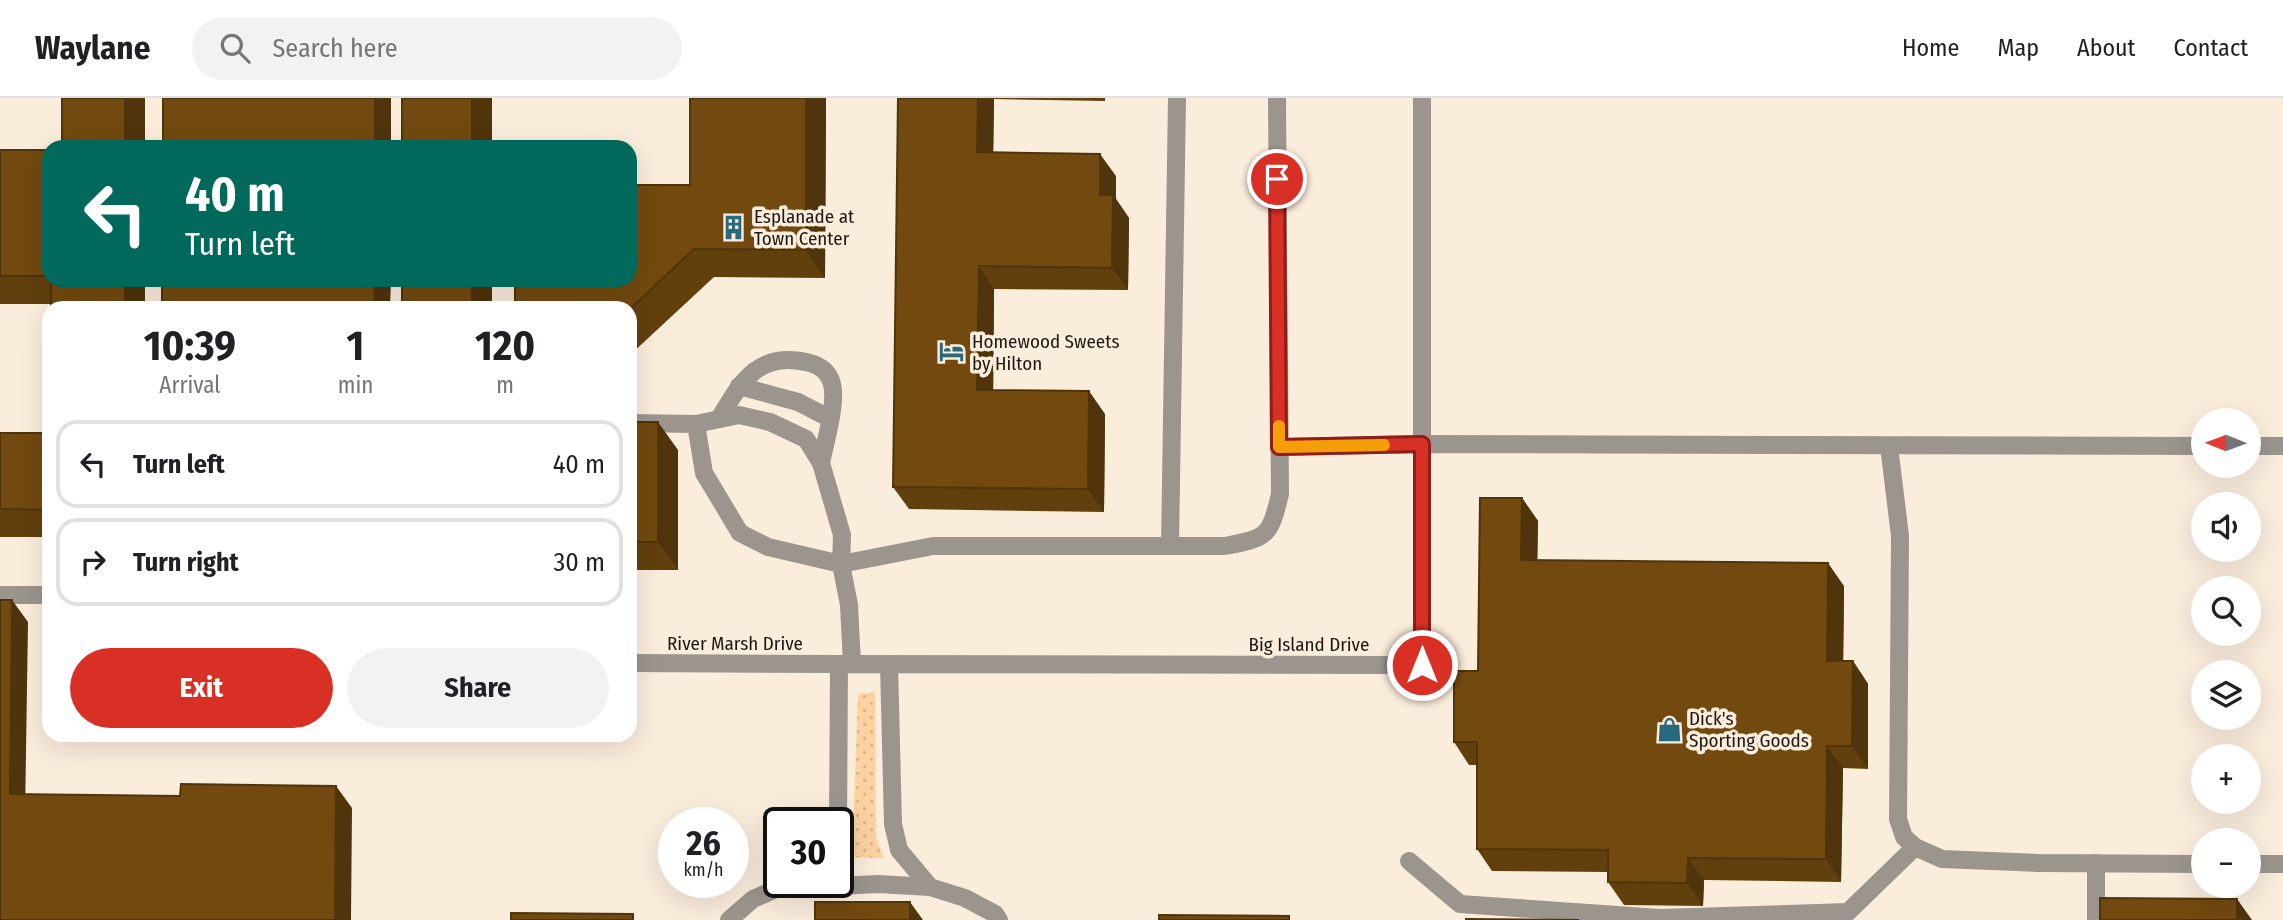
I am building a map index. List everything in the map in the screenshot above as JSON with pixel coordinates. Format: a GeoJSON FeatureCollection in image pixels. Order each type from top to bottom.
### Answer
{"type":"FeatureCollection","features":[{"type":"Feature","properties":{"kind":"street"},"geometry":{"type":"LineString","coordinates":[[1170,546],[1177,98]]}},
{"type":"Feature","properties":{"kind":"street"},"geometry":{"type":"LineString","coordinates":[[696,424],[704,473],[740,533],[768,547],[841,564],[933,546],[1225,546],[1256,540],[1272,526],[1280,494],[1277,98]]}},
{"type":"Feature","properties":{"kind":"street","name":"Big Island Drive"},"geometry":{"type":"LineString","coordinates":[[846,664],[1422,665],[1422,98]]}},
{"type":"Feature","properties":{"kind":"street"},"geometry":{"type":"LineString","coordinates":[[719,419],[739,386],[760,368],[776,361],[793,359],[815,364],[827,371],[832,385],[833,403],[821,463]]}},
{"type":"Feature","properties":{"kind":"street"},"geometry":{"type":"LineString","coordinates":[[739,386],[798,402],[829,418]]}},
{"type":"Feature","properties":{"kind":"street"},"geometry":{"type":"LineString","coordinates":[[637,423],[696,424],[739,415],[770,422],[806,439],[821,463],[842,535],[841,564],[849,605],[839,807]]}},
{"type":"Feature","properties":{"kind":"street"},"geometry":{"type":"LineString","coordinates":[[1279,447],[1422,444],[2191,446]]}},
{"type":"Feature","properties":{"kind":"street"},"geometry":{"type":"LineString","coordinates":[[1889,446],[1900,536],[1898,819],[1904,837],[1915,847],[1942,859],[2191,864]]}},
{"type":"Feature","properties":{"kind":"street"},"geometry":{"type":"LineString","coordinates":[[2261,446],[2283,446]]}},
{"type":"Feature","properties":{"kind":"street"},"geometry":{"type":"LineString","coordinates":[[0,595],[42,595]]}},
{"type":"Feature","properties":{"kind":"street","name":"River Marsh Drive"},"geometry":{"type":"LineString","coordinates":[[637,663],[846,664]]}},
{"type":"Feature","properties":{"kind":"street"},"geometry":{"type":"LineString","coordinates":[[889,664],[892,824],[899,850],[930,887]]}},
{"type":"Feature","properties":{"kind":"street"},"geometry":{"type":"LineString","coordinates":[[1409,861],[1460,904],[1660,919],[1848,912],[1915,847]]}},
{"type":"Feature","properties":{"kind":"street"},"geometry":{"type":"LineString","coordinates":[[2096,863],[2096,920]]}},
{"type":"Feature","properties":{"kind":"street"},"geometry":{"type":"LineString","coordinates":[[2261,864],[2283,864]]}},
{"type":"Feature","properties":{"kind":"street"},"geometry":{"type":"LineString","coordinates":[[854,884],[930,887],[965,898],[995,914],[999,920]]}},
{"type":"Feature","properties":{"kind":"street"},"geometry":{"type":"LineString","coordinates":[[729,920],[753,899],[763,895]]}},
{"type":"Feature","properties":{"kind":"shaded area"},"geometry":{"type":"Polygon","coordinates":[[[875,692],[876,837],[884,858],[854,857],[858,694],[875,692]]]}},
{"type":"Feature","properties":{"kind":"building"},"geometry":{"type":"Polygon","coordinates":[[[62,98],[125,98],[125,140],[62,140],[62,98]]]}},
{"type":"Feature","properties":{"kind":"building"},"geometry":{"type":"Polygon","coordinates":[[[163,98],[375,98],[375,140],[163,140],[163,98]]]}},
{"type":"Feature","properties":{"kind":"building"},"geometry":{"type":"Polygon","coordinates":[[[402,98],[472,98],[472,140],[402,140],[402,98]]]}},
{"type":"Feature","properties":{"kind":"building","name":"Esplanade at Town Center"},"geometry":{"type":"Polygon","coordinates":[[[690,98],[806,98],[806,250],[694,249],[637,302],[515,301],[515,287],[637,287],[637,185],[690,185],[690,98]]]}},
{"type":"Feature","properties":{"kind":"building","name":"Homewood Sweets by Hilton"},"geometry":{"type":"Polygon","coordinates":[[[898,98],[978,98],[977,152],[1100,154],[1100,195],[1113,195],[1112,268],[979,266],[977,390],[1089,391],[1088,489],[893,487],[898,98]]]}},
{"type":"Feature","properties":{"kind":"building"},"geometry":{"type":"Polygon","coordinates":[[[0,150],[42,150],[42,276],[0,276],[0,150]]]}},
{"type":"Feature","properties":{"kind":"building"},"geometry":{"type":"Polygon","coordinates":[[[51,287],[125,287],[125,301],[51,301],[51,287]]]}},
{"type":"Feature","properties":{"kind":"building"},"geometry":{"type":"Polygon","coordinates":[[[162,287],[375,287],[374,301],[162,301],[162,287]]]}},
{"type":"Feature","properties":{"kind":"building"},"geometry":{"type":"Polygon","coordinates":[[[402,287],[472,287],[472,301],[402,301],[402,287]]]}},
{"type":"Feature","properties":{"kind":"building"},"geometry":{"type":"Polygon","coordinates":[[[637,422],[658,422],[658,542],[637,542],[637,422]]]}},
{"type":"Feature","properties":{"kind":"building"},"geometry":{"type":"Polygon","coordinates":[[[0,433],[42,433],[42,510],[0,509],[0,433]]]}},
{"type":"Feature","properties":{"kind":"building","name":"Dick's Sporting Goods"},"geometry":{"type":"Polygon","coordinates":[[[1480,498],[1522,498],[1521,560],[1828,563],[1827,661],[1853,661],[1852,746],[1827,746],[1826,859],[1688,858],[1687,883],[1608,882],[1608,850],[1477,849],[1477,742],[1454,742],[1454,671],[1478,671],[1480,498]]]}},
{"type":"Feature","properties":{"kind":"building"},"geometry":{"type":"Polygon","coordinates":[[[0,600],[12,600],[10,794],[180,796],[181,784],[336,786],[335,920],[0,920],[0,600]]]}},
{"type":"Feature","properties":{"kind":"building"},"geometry":{"type":"Polygon","coordinates":[[[2100,898],[2237,899],[2237,920],[2100,920],[2100,898]]]}},
{"type":"Feature","properties":{"kind":"building"},"geometry":{"type":"Polygon","coordinates":[[[815,902],[910,902],[910,920],[815,920],[815,902]]]}},
{"type":"Feature","properties":{"kind":"building"},"geometry":{"type":"Polygon","coordinates":[[[511,913],[633,914],[633,920],[511,920],[511,913]]]}},
{"type":"Feature","properties":{"kind":"building"},"geometry":{"type":"Polygon","coordinates":[[[1159,915],[1289,916],[1289,920],[1159,920],[1159,915]]]}},
{"type":"Feature","properties":{"kind":"building"},"geometry":{"type":"Polygon","coordinates":[[[1466,919],[1579,920],[1466,920],[1466,919]]]}},
{"type":"Feature","properties":{"kind":"slow traffic"},"geometry":{"type":"LineString","coordinates":[[1279,426],[1279,447],[1384,445]]}},
{"type":"Feature","properties":{"kind":"place","name":"Esplanade at Town Center"},"geometry":{"type":"Point","coordinates":[734,227]}},
{"type":"Feature","properties":{"kind":"place","name":"Homewood Sweets by Hilton"},"geometry":{"type":"Point","coordinates":[952,352]}},
{"type":"Feature","properties":{"kind":"place","name":"Dick's Sporting Goods"},"geometry":{"type":"Point","coordinates":[1669,729]}},
{"type":"Feature","properties":{"kind":"route"},"geometry":{"type":"LineString","coordinates":[[1277,179],[1279,447],[1422,444],[1422,665]]}}]}
